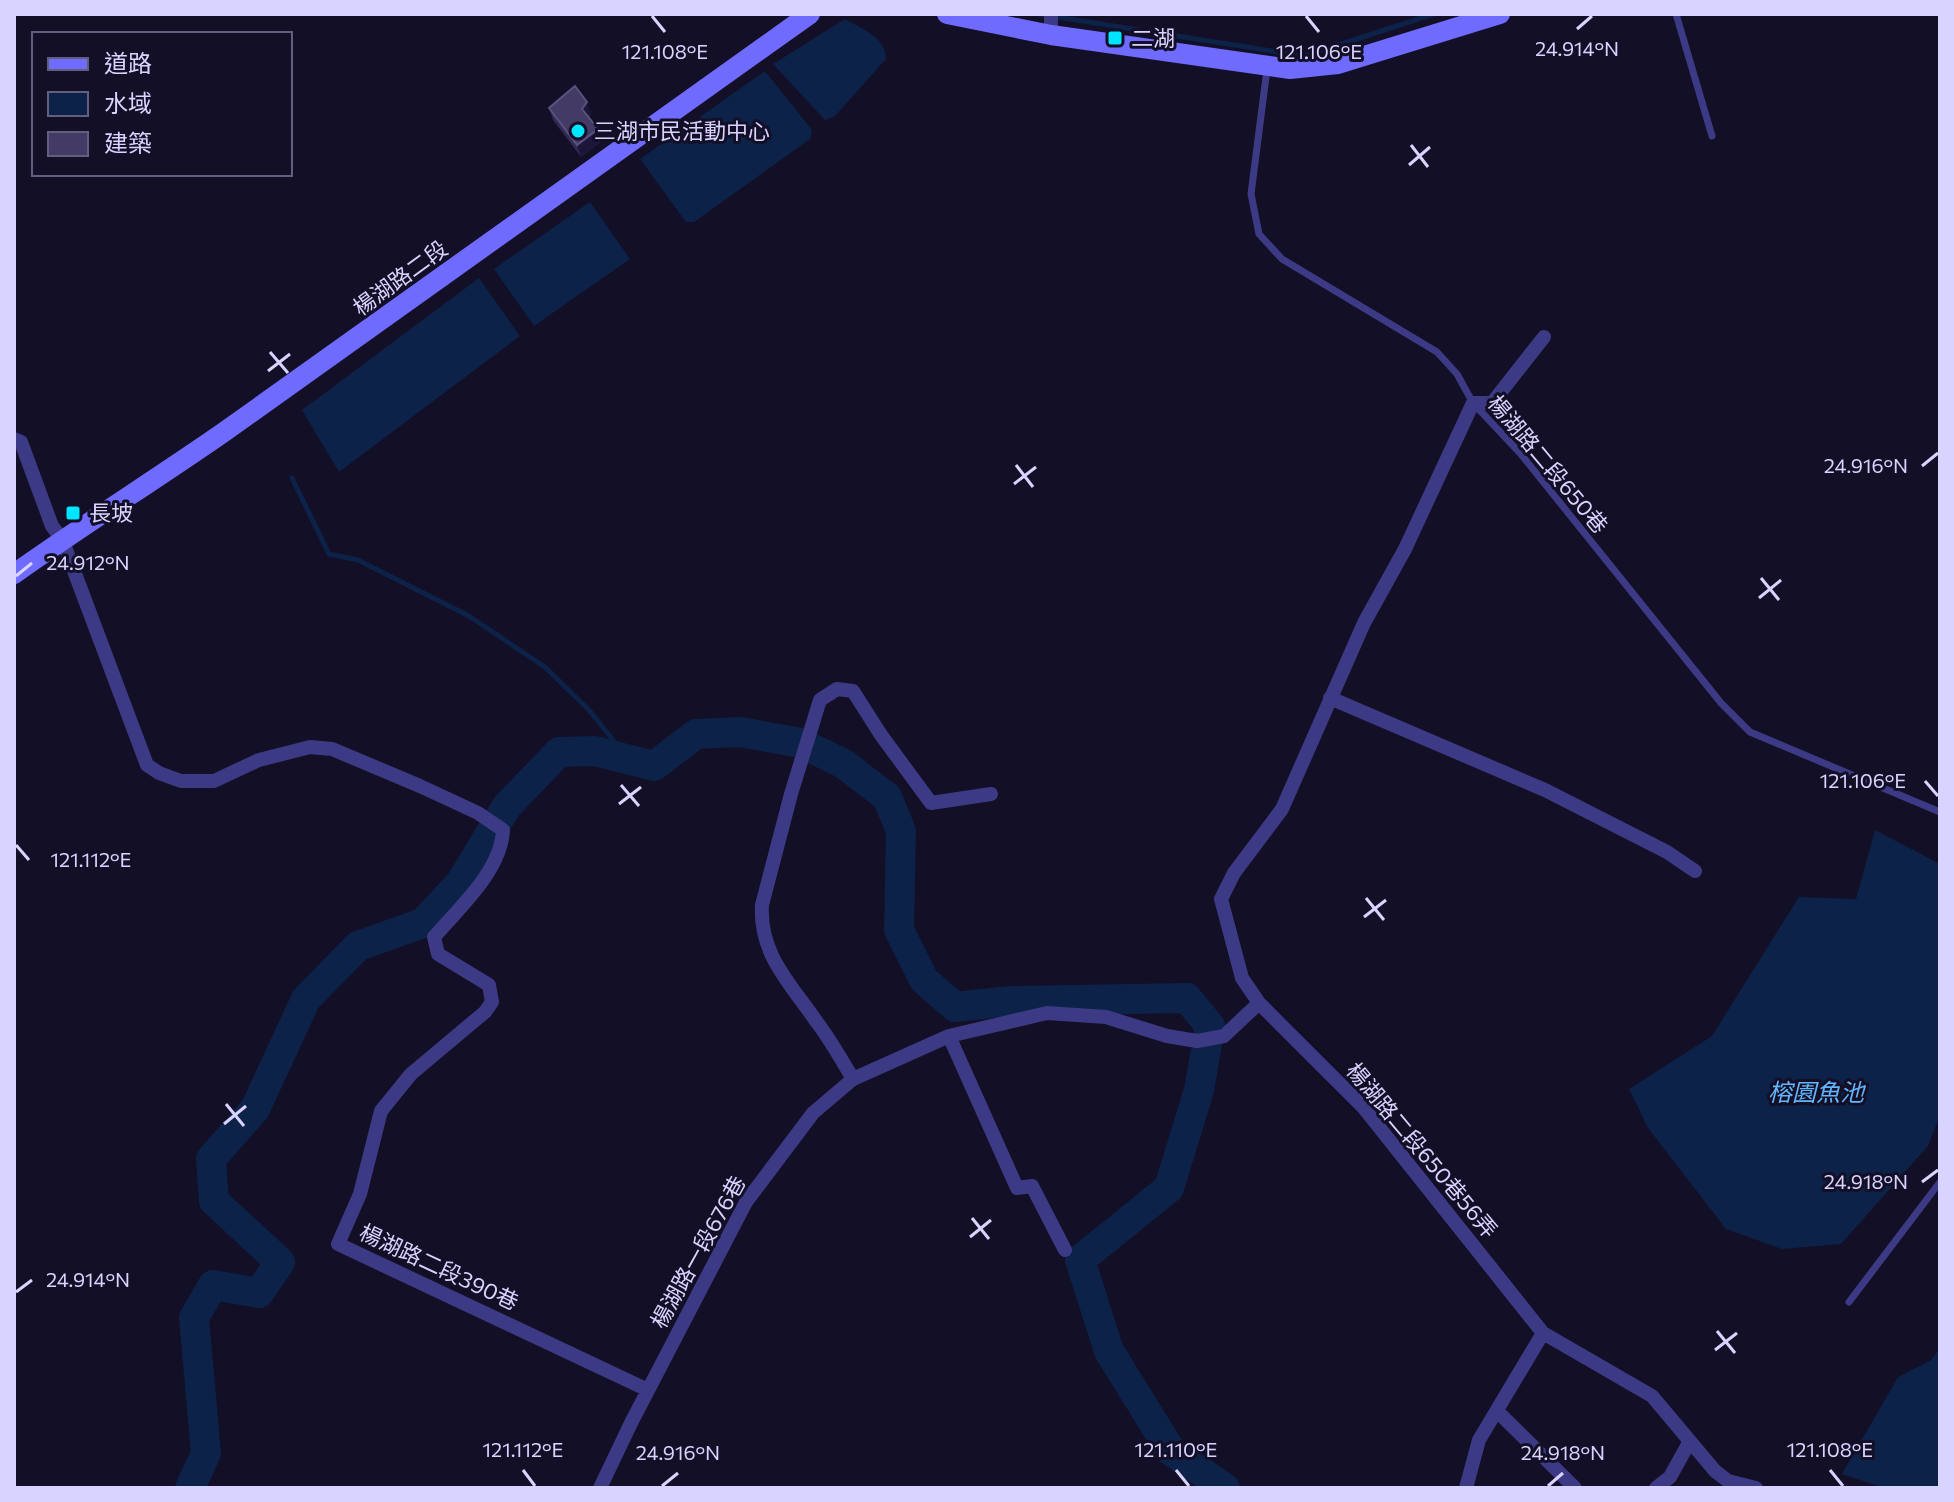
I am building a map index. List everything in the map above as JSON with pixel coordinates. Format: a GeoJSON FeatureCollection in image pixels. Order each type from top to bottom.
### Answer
{"type":"FeatureCollection","features":[{"type":"Feature","properties":{"kind":"street","name":"楊湖路二段"},"geometry":{"type":"LineString","coordinates":[[14,574],[258,408],[810,14]]}},
{"type":"Feature","properties":{"kind":"street"},"geometry":{"type":"LineString","coordinates":[[947,14],[1051,35],[1290,69],[1338,64],[1500,14]]}},
{"type":"Feature","properties":{"kind":"street"},"geometry":{"type":"LineString","coordinates":[[1051,14],[1051,35]]}},
{"type":"Feature","properties":{"kind":"street"},"geometry":{"type":"LineString","coordinates":[[1473,403],[1492,403],[1544,337]]}},
{"type":"Feature","properties":{"kind":"street","name":"楊湖路二段650巷56弄"},"geometry":{"type":"LineString","coordinates":[[1473,403],[1405,549],[1364,623],[1282,809],[1234,873],[1221,899],[1242,978],[1259,1003],[1363,1107],[1543,1333],[1652,1396],[1715,1471],[1728,1481],[1756,1488]]}},
{"type":"Feature","properties":{"kind":"street"},"geometry":{"type":"LineString","coordinates":[[14,439],[21,442],[52,526],[62,539]]}},
{"type":"Feature","properties":{"kind":"street","name":"楊湖路二段390巷"},"geometry":{"type":"LineString","coordinates":[[62,539],[147,765],[159,773],[181,781],[214,781],[259,760],[310,747],[332,749],[478,813],[503,830],[494,865],[434,937],[438,954],[489,985],[492,1002],[485,1012],[411,1074],[381,1111],[360,1194],[338,1244],[648,1390]]}},
{"type":"Feature","properties":{"kind":"street"},"geometry":{"type":"LineString","coordinates":[[853,1079],[817,1022],[777,968],[761,922],[762,905],[820,700],[837,689],[853,691],[931,803],[991,794]]}},
{"type":"Feature","properties":{"kind":"street"},"geometry":{"type":"LineString","coordinates":[[1330,698],[1545,790],[1667,852],[1695,871]]}},
{"type":"Feature","properties":{"kind":"street","name":"楊湖路一段676巷"},"geometry":{"type":"LineString","coordinates":[[600,1488],[746,1202],[813,1113],[853,1079],[949,1036],[1047,1013],[1106,1017],[1167,1036],[1197,1041],[1224,1036],[1259,1003]]}},
{"type":"Feature","properties":{"kind":"street"},"geometry":{"type":"LineString","coordinates":[[949,1036],[1017,1188],[1032,1186],[1065,1250]]}},
{"type":"Feature","properties":{"kind":"street"},"geometry":{"type":"LineString","coordinates":[[1466,1488],[1479,1440],[1543,1333]]}},
{"type":"Feature","properties":{"kind":"street"},"geometry":{"type":"LineString","coordinates":[[1497,1411],[1575,1488]]}},
{"type":"Feature","properties":{"kind":"street"},"geometry":{"type":"LineString","coordinates":[[1656,1488],[1670,1477],[1690,1441]]}},
{"type":"Feature","properties":{"kind":"lane"},"geometry":{"type":"LineString","coordinates":[[1676,14],[1712,136]]}},
{"type":"Feature","properties":{"kind":"lane","name":"楊湖路二段650巷"},"geometry":{"type":"LineString","coordinates":[[1267,66],[1251,194],[1259,234],[1282,259],[1437,352],[1457,374],[1473,403],[1520,453],[1721,703],[1750,732],[1940,812]]}},
{"type":"Feature","properties":{"kind":"lane"},"geometry":{"type":"LineString","coordinates":[[1849,1302],[1940,1182]]}},
{"type":"Feature","properties":{"kind":"water"},"geometry":{"type":"Polygon","coordinates":[[[845,19],[878,39],[886,59],[835,116],[825,120],[773,64],[845,19]]]}},
{"type":"Feature","properties":{"kind":"water"},"geometry":{"type":"Polygon","coordinates":[[[765,71],[812,130],[810,139],[694,222],[686,222],[640,159],[765,71]]]}},
{"type":"Feature","properties":{"kind":"water"},"geometry":{"type":"Polygon","coordinates":[[[590,202],[630,259],[534,326],[494,269],[590,202]]]}},
{"type":"Feature","properties":{"kind":"water"},"geometry":{"type":"Polygon","coordinates":[[[479,278],[520,336],[339,472],[302,410],[479,278]]]}},
{"type":"Feature","properties":{"kind":"water","name":"榕園魚池"},"geometry":{"type":"Polygon","coordinates":[[[1875,830],[1940,864],[1940,1115],[1928,1146],[1841,1244],[1782,1249],[1726,1229],[1648,1128],[1629,1089],[1712,1036],[1799,897],[1856,899],[1875,830]]]}},
{"type":"Feature","properties":{"kind":"water"},"geometry":{"type":"Polygon","coordinates":[[[1940,1348],[1940,1488],[1884,1488],[1842,1474],[1898,1377],[1931,1360],[1940,1348]]]}},
{"type":"Feature","properties":{"kind":"building","name":"三湖市民活動中心"},"geometry":{"type":"Polygon","coordinates":[[[575,86],[587,102],[582,109],[598,129],[577,145],[549,108],[575,86]]]}},
{"type":"Feature","properties":{"kind":"waterway"},"geometry":{"type":"LineString","coordinates":[[1038,14],[1304,56],[1434,14]]}},
{"type":"Feature","properties":{"kind":"waterway"},"geometry":{"type":"LineString","coordinates":[[292,478],[329,554],[358,560],[469,616],[545,667],[589,710],[629,760]]}},
{"type":"Feature","properties":{"kind":"waterway"},"geometry":{"type":"LineString","coordinates":[[190,1488],[206,1453],[194,1318],[213,1285],[259,1293],[280,1262],[214,1201],[211,1159],[255,1109],[306,999],[358,946],[423,923],[461,882],[507,806],[559,752],[595,751],[654,766],[696,734],[740,732],[801,743],[844,764],[887,797],[901,831],[899,930],[924,980],[955,1007],[1011,1001],[1187,998],[1210,1026],[1199,1090],[1169,1188],[1080,1260],[1109,1351],[1171,1451],[1225,1488]]}},
{"type":"Feature","properties":{"kind":"place","name":"二湖"},"geometry":{"type":"Point","coordinates":[1115,38]}},
{"type":"Feature","properties":{"kind":"place","name":"三湖市民活動中心"},"geometry":{"type":"Point","coordinates":[578,131]}},
{"type":"Feature","properties":{"kind":"place","name":"長坡"},"geometry":{"type":"Point","coordinates":[73,513]}}]}
